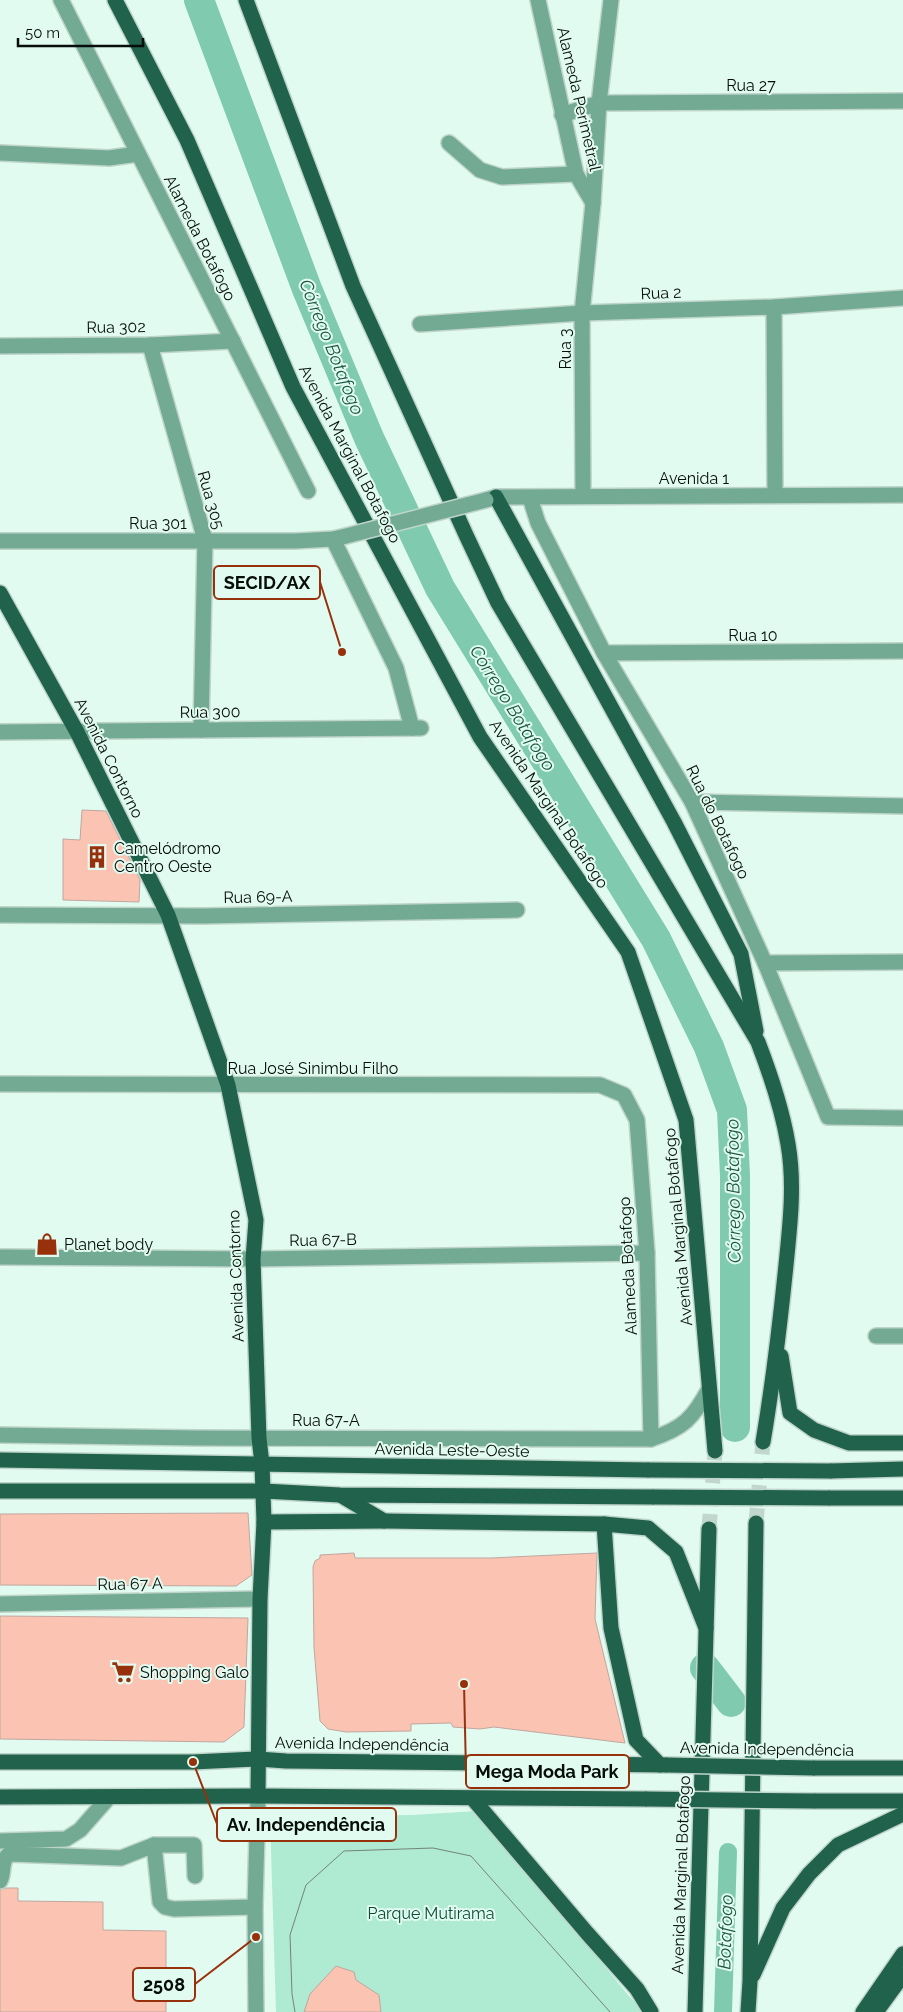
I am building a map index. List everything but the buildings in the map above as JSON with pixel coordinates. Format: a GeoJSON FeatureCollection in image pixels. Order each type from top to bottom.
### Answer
{"type":"FeatureCollection","features":[{"type":"Feature","properties":{"kind":"main road","name":"Avenida Marginal Botafogo"},"geometry":{"type":"LineString","coordinates":[[115,0],[187,140],[293,388],[480,737],[628,952],[686,1120],[715,1451]]}},
{"type":"Feature","properties":{"kind":"main road"},"geometry":{"type":"LineString","coordinates":[[246,0],[353,286],[494,594],[758,1042]]}},
{"type":"Feature","properties":{"kind":"main road"},"geometry":{"type":"LineString","coordinates":[[491,499],[674,822],[741,954],[758,1042],[778,1095],[788,1145],[792,1181],[789,1232],[778,1335],[763,1442]]}},
{"type":"Feature","properties":{"kind":"main road","name":"Avenida Contorno"},"geometry":{"type":"LineString","coordinates":[[0,593],[77,732],[168,915],[228,1086],[256,1220],[253,1259],[258,1438],[262,1464],[264,1522],[260,1599],[258,1796]]}},
{"type":"Feature","properties":{"kind":"main road"},"geometry":{"type":"LineString","coordinates":[[778,1335],[790,1413],[814,1430],[849,1443],[903,1443]]}},
{"type":"Feature","properties":{"kind":"main road","name":"Avenida Leste-Oeste"},"geometry":{"type":"LineString","coordinates":[[0,1460],[649,1470],[830,1471],[903,1469]]}},
{"type":"Feature","properties":{"kind":"main road"},"geometry":{"type":"LineString","coordinates":[[0,1491],[263,1491],[340,1495],[903,1498]]}},
{"type":"Feature","properties":{"kind":"main road"},"geometry":{"type":"LineString","coordinates":[[340,1495],[385,1521]]}},
{"type":"Feature","properties":{"kind":"main road"},"geometry":{"type":"LineString","coordinates":[[264,1522],[385,1521],[604,1524],[648,1528],[676,1552],[706,1628]]}},
{"type":"Feature","properties":{"kind":"main road"},"geometry":{"type":"LineString","coordinates":[[748,2012],[756,1523]]}},
{"type":"Feature","properties":{"kind":"main road"},"geometry":{"type":"LineString","coordinates":[[604,1524],[611,1628],[636,1740],[663,1765]]}},
{"type":"Feature","properties":{"kind":"main road","name":"Avenida Marginal Botafogo"},"geometry":{"type":"LineString","coordinates":[[695,2012],[709,1529]]}},
{"type":"Feature","properties":{"kind":"main road","name":"Avenida Independência"},"geometry":{"type":"LineString","coordinates":[[0,1762],[193,1762],[258,1759],[903,1768]]}},
{"type":"Feature","properties":{"kind":"main road"},"geometry":{"type":"LineString","coordinates":[[0,1797],[258,1796],[903,1801]]}},
{"type":"Feature","properties":{"kind":"main road"},"geometry":{"type":"LineString","coordinates":[[473,1799],[586,1933],[637,1989],[651,2012]]}},
{"type":"Feature","properties":{"kind":"main road"},"geometry":{"type":"LineString","coordinates":[[750,1981],[783,1908],[809,1874],[838,1845],[903,1814]]}},
{"type":"Feature","properties":{"kind":"main road"},"geometry":{"type":"LineString","coordinates":[[863,2012],[903,1954]]}},
{"type":"Feature","properties":{"kind":"main road"},"geometry":{"type":"LineString","coordinates":[[876,2012],[903,1975]]}},
{"type":"Feature","properties":{"kind":"street","name":"Alameda Botafogo"},"geometry":{"type":"LineString","coordinates":[[61,0],[308,492]]}},
{"type":"Feature","properties":{"kind":"street","name":"Alameda Perimetral"},"geometry":{"type":"LineString","coordinates":[[538,0],[576,174],[594,203]]}},
{"type":"Feature","properties":{"kind":"street","name":"Rua 3"},"geometry":{"type":"LineString","coordinates":[[583,496],[582,314],[594,203],[599,103],[611,0]]}},
{"type":"Feature","properties":{"kind":"street","name":"Rua 27"},"geometry":{"type":"LineString","coordinates":[[562,115],[599,103],[903,101]]}},
{"type":"Feature","properties":{"kind":"street"},"geometry":{"type":"LineString","coordinates":[[449,143],[480,170],[502,177],[576,174]]}},
{"type":"Feature","properties":{"kind":"street"},"geometry":{"type":"LineString","coordinates":[[0,153],[108,158],[138,154]]}},
{"type":"Feature","properties":{"kind":"street","name":"Rua 2"},"geometry":{"type":"LineString","coordinates":[[420,324],[582,314],[774,307],[903,298]]}},
{"type":"Feature","properties":{"kind":"street"},"geometry":{"type":"LineString","coordinates":[[774,307],[775,495]]}},
{"type":"Feature","properties":{"kind":"street","name":"Rua 302"},"geometry":{"type":"LineString","coordinates":[[0,346],[150,345],[233,341]]}},
{"type":"Feature","properties":{"kind":"street","name":"Rua 305"},"geometry":{"type":"LineString","coordinates":[[150,345],[205,540],[201,730]]}},
{"type":"Feature","properties":{"kind":"street","name":"Avenida 1"},"geometry":{"type":"LineString","coordinates":[[491,499],[583,496],[903,495]]}},
{"type":"Feature","properties":{"kind":"street","name":"Rua do Botafogo"},"geometry":{"type":"LineString","coordinates":[[530,498],[538,522],[604,653],[692,802],[765,963],[828,1117],[903,1118]]}},
{"type":"Feature","properties":{"kind":"street","name":"Rua 301"},"geometry":{"type":"LineString","coordinates":[[0,541],[340,538],[491,499]]}},
{"type":"Feature","properties":{"kind":"street","name":"Rua 300"},"geometry":{"type":"LineString","coordinates":[[0,732],[416,728],[396,668],[340,538]]}},
{"type":"Feature","properties":{"kind":"street","name":"Rua 10"},"geometry":{"type":"LineString","coordinates":[[604,653],[903,651]]}},
{"type":"Feature","properties":{"kind":"street"},"geometry":{"type":"LineString","coordinates":[[692,802],[903,806]]}},
{"type":"Feature","properties":{"kind":"street","name":"Rua 69-A"},"geometry":{"type":"LineString","coordinates":[[0,915],[168,915],[517,910]]}},
{"type":"Feature","properties":{"kind":"street"},"geometry":{"type":"LineString","coordinates":[[765,963],[903,962]]}},
{"type":"Feature","properties":{"kind":"street","name":"Rua José Sinimbu Filho"},"geometry":{"type":"LineString","coordinates":[[0,1084],[228,1086],[600,1085],[624,1096]]}},
{"type":"Feature","properties":{"kind":"street","name":"Alameda Botafogo"},"geometry":{"type":"LineString","coordinates":[[624,1096],[637,1120],[647,1253],[652,1438]]}},
{"type":"Feature","properties":{"kind":"street","name":"Rua 67-B"},"geometry":{"type":"LineString","coordinates":[[0,1257],[253,1259],[647,1253]]}},
{"type":"Feature","properties":{"kind":"street"},"geometry":{"type":"LineString","coordinates":[[876,1336],[903,1336]]}},
{"type":"Feature","properties":{"kind":"street","name":"Rua 67-A"},"geometry":{"type":"LineString","coordinates":[[0,1434],[197,1438],[652,1438],[672,1432],[685,1424],[698,1410],[710,1389]]}},
{"type":"Feature","properties":{"kind":"street"},"geometry":{"type":"LineString","coordinates":[[196,1462],[197,1438]]}},
{"type":"Feature","properties":{"kind":"street","name":"Rua 67 A"},"geometry":{"type":"LineString","coordinates":[[0,1604],[260,1599]]}},
{"type":"Feature","properties":{"kind":"street","name":"Avenida Contorno"},"geometry":{"type":"LineString","coordinates":[[256,2012],[255,1908],[258,1796]]}},
{"type":"Feature","properties":{"kind":"street"},"geometry":{"type":"LineString","coordinates":[[0,1841],[66,1840],[80,1830],[109,1797]]}},
{"type":"Feature","properties":{"kind":"street"},"geometry":{"type":"LineString","coordinates":[[154,1845],[160,1902],[165,1908],[255,1908]]}},
{"type":"Feature","properties":{"kind":"street"},"geometry":{"type":"LineString","coordinates":[[0,1881],[2,1878],[2,1862],[9,1854],[121,1858],[154,1845],[194,1845],[195,1876]]}},
{"type":"Feature","properties":{"kind":"street"},"geometry":{"type":"LineString","coordinates":[[876,2012],[884,2012]]}},
{"type":"Feature","properties":{"kind":"green space","name":"Parque Mutirama"},"geometry":{"type":"Polygon","coordinates":[[[478,1811],[628,1995],[644,2012],[276,2012],[270,1817],[412,1815],[478,1811]]]}},
{"type":"Feature","properties":{"kind":"waterway","name":"Córrego Botafogo"},"geometry":{"type":"LineString","coordinates":[[199,0],[307,289],[369,438],[440,588],[656,939],[709,1047],[732,1110],[735,1176],[735,1427]]}},
{"type":"Feature","properties":{"kind":"waterway"},"geometry":{"type":"LineString","coordinates":[[705,1668],[731,1702]]}},
{"type":"Feature","properties":{"kind":"waterway","name":"Botafogo"},"geometry":{"type":"LineString","coordinates":[[723,2012],[728,1852]]}},
{"type":"Feature","properties":{"kind":"tunnel"},"geometry":{"type":"LineString","coordinates":[[756,1523],[763,1442]]}},
{"type":"Feature","properties":{"kind":"tunnel"},"geometry":{"type":"LineString","coordinates":[[709,1529],[715,1451]]}},
{"type":"Feature","properties":{"kind":"tram line"},"geometry":{"type":"LineString","coordinates":[[295,2012],[292,1994],[290,1935],[306,1885],[344,1851],[433,1848],[471,1856],[610,2012]]}},
{"type":"Feature","properties":{"kind":"place","name":"SECID/AX"},"geometry":{"type":"Point","coordinates":[342,652]}},
{"type":"Feature","properties":{"kind":"place","name":"Camelódromo Centro Oeste"},"geometry":{"type":"Point","coordinates":[97,857]}},
{"type":"Feature","properties":{"kind":"place","name":"Planet body"},"geometry":{"type":"Point","coordinates":[47,1244]}},
{"type":"Feature","properties":{"kind":"place","name":"Shopping Galo"},"geometry":{"type":"Point","coordinates":[123,1672]}},
{"type":"Feature","properties":{"kind":"place","name":"Mega Moda Park"},"geometry":{"type":"Point","coordinates":[464,1684]}},
{"type":"Feature","properties":{"kind":"place","name":"Av. Independência"},"geometry":{"type":"Point","coordinates":[193,1762]}},
{"type":"Feature","properties":{"kind":"place","name":"2508"},"geometry":{"type":"Point","coordinates":[256,1937]}}]}
